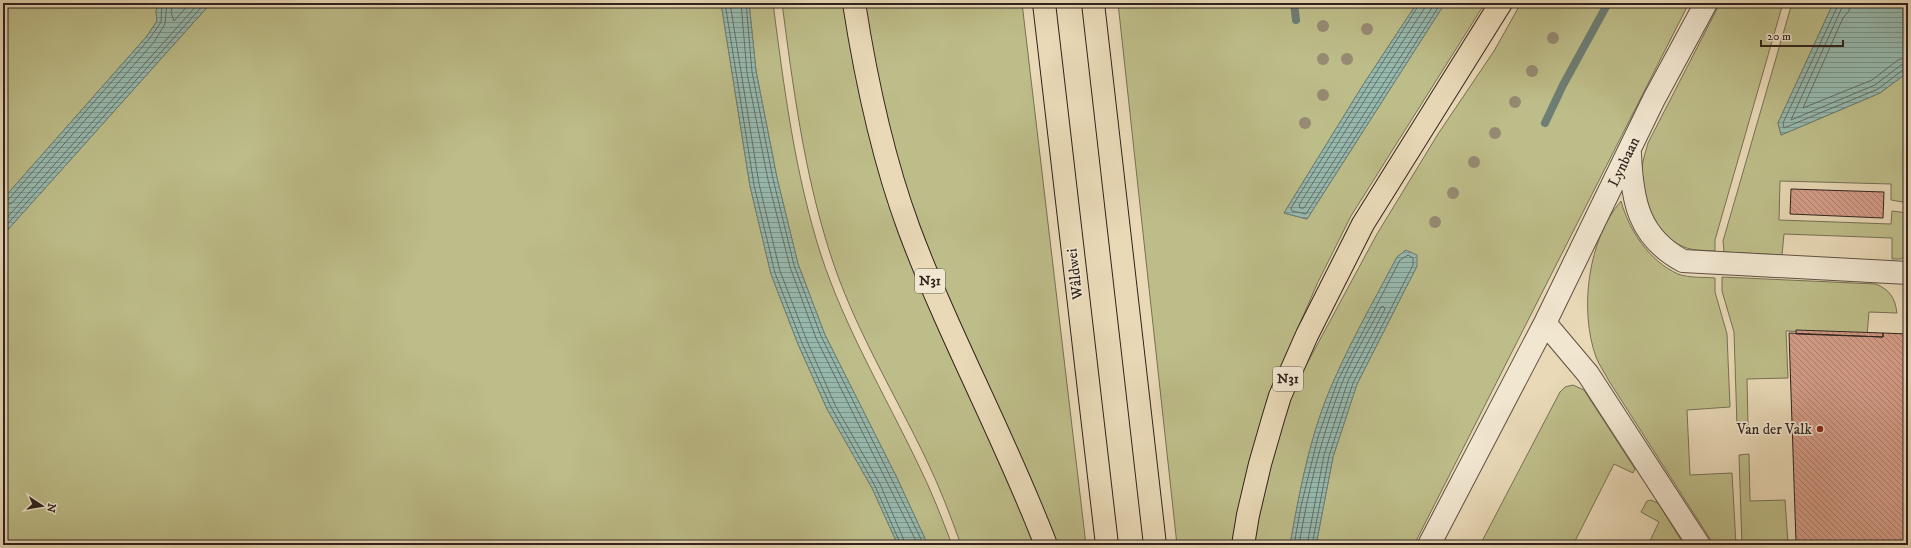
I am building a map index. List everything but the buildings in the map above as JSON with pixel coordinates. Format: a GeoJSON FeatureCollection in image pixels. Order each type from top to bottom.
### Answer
{"type":"FeatureCollection","features":[{"type":"Feature","properties":{"kind":"highway","name":"N31"},"geometry":{"type":"LineString","coordinates":[[854,3],[876,119],[889,169],[909,228],[951,330],[1008,453],[1046,545]]}},
{"type":"Feature","properties":{"kind":"highway","name":"Wâldwei"},"geometry":{"type":"LineString","coordinates":[[1044,3],[1107,545]]}},
{"type":"Feature","properties":{"kind":"highway"},"geometry":{"type":"LineString","coordinates":[[1093,3],[1156,545]]}},
{"type":"Feature","properties":{"kind":"highway","name":"N31"},"geometry":{"type":"LineString","coordinates":[[1243,545],[1248,515],[1260,464],[1275,411],[1307,335],[1363,224],[1501,3]]}},
{"type":"Feature","properties":{"kind":"street","name":"Lynbaan"},"geometry":{"type":"LineString","coordinates":[[1429,545],[1545,323],[1654,99],[1706,3]]}},
{"type":"Feature","properties":{"kind":"street"},"geometry":{"type":"LineString","coordinates":[[1630,150],[1631,185],[1634,199],[1645,227],[1665,250],[1683,261],[1908,273]]}},
{"type":"Feature","properties":{"kind":"street"},"geometry":{"type":"LineString","coordinates":[[1545,323],[1588,374],[1699,545]]}},
{"type":"Feature","properties":{"kind":"green space"},"geometry":{"type":"Polygon","coordinates":[[[3,3],[159,3],[156,11],[157,21],[147,36],[3,199],[3,3]]]}},
{"type":"Feature","properties":{"kind":"green space"},"geometry":{"type":"Polygon","coordinates":[[[211,3],[721,3],[750,186],[771,274],[798,344],[827,409],[872,488],[898,545],[3,545],[3,235],[211,3]]]}},
{"type":"Feature","properties":{"kind":"green space"},"geometry":{"type":"Polygon","coordinates":[[[749,3],[773,3],[786,99],[797,162],[821,255],[842,309],[866,361],[923,474],[952,545],[928,545],[896,476],[825,335],[798,264],[777,178],[756,71],[749,3]]]}},
{"type":"Feature","properties":{"kind":"green space"},"geometry":{"type":"Polygon","coordinates":[[[782,3],[844,3],[847,25],[999,458],[1035,545],[961,545],[932,471],[862,333],[839,280],[813,192],[800,129],[782,3]]]}},
{"type":"Feature","properties":{"kind":"green space"},"geometry":{"type":"Polygon","coordinates":[[[863,3],[1022,3],[1086,545],[1054,545],[939,282],[897,167],[863,3]]]}},
{"type":"Feature","properties":{"kind":"green space"},"geometry":{"type":"Polygon","coordinates":[[[1118,3],[1417,3],[1363,85],[1284,213],[1307,219],[1445,3],[1485,3],[1351,216],[1318,282],[1286,355],[1235,545],[1177,545],[1118,3]]]}},
{"type":"Feature","properties":{"kind":"green space"},"geometry":{"type":"Polygon","coordinates":[[[1521,3],[1689,3],[1414,545],[1316,545],[1333,457],[1357,384],[1417,266],[1406,250],[1397,257],[1349,347],[1319,418],[1307,460],[1290,545],[1252,545],[1277,436],[1297,382],[1377,234],[1438,134],[1494,51],[1521,3]]]}},
{"type":"Feature","properties":{"kind":"green space"},"geometry":{"type":"Polygon","coordinates":[[[1720,3],[1783,3],[1715,240],[1715,251],[1695,250],[1684,247],[1674,241],[1665,234],[1658,224],[1647,202],[1644,190],[1642,167],[1648,143],[1720,3]]]}},
{"type":"Feature","properties":{"kind":"green space"},"geometry":{"type":"Polygon","coordinates":[[[1792,3],[1837,3],[1831,8],[1778,123],[1781,135],[1880,93],[1908,72],[1908,203],[1891,200],[1891,184],[1780,181],[1779,220],[1891,224],[1892,211],[1908,213],[1908,256],[1901,259],[1892,259],[1892,238],[1784,234],[1782,255],[1724,252],[1723,241],[1792,3]]]}},
{"type":"Feature","properties":{"kind":"green space"},"geometry":{"type":"Polygon","coordinates":[[[1621,201],[1629,223],[1635,233],[1649,253],[1658,261],[1678,274],[1691,277],[1715,278],[1715,292],[1727,334],[1730,407],[1687,410],[1690,475],[1732,473],[1736,545],[1714,545],[1609,381],[1596,357],[1588,318],[1590,276],[1594,255],[1601,235],[1610,217],[1621,201]]]}},
{"type":"Feature","properties":{"kind":"green space"},"geometry":{"type":"Polygon","coordinates":[[[1722,277],[1876,284],[1885,289],[1891,295],[1895,303],[1897,313],[1869,312],[1867,335],[1786,331],[1788,378],[1747,379],[1748,425],[1737,426],[1734,332],[1722,291],[1722,277]]]}},
{"type":"Feature","properties":{"kind":"green space"},"geometry":{"type":"Polygon","coordinates":[[[1573,385],[1584,390],[1635,469],[1633,473],[1614,464],[1573,545],[1480,545],[1560,392],[1565,387],[1573,385]]]}},
{"type":"Feature","properties":{"kind":"green space"},"geometry":{"type":"Polygon","coordinates":[[[1749,454],[1750,501],[1785,500],[1788,543],[1742,545],[1739,455],[1749,454]]]}},
{"type":"Feature","properties":{"kind":"green space"},"geometry":{"type":"Polygon","coordinates":[[[1651,500],[1658,503],[1681,540],[1682,545],[1648,545],[1659,522],[1641,512],[1647,501],[1651,500]]]}},
{"type":"Feature","properties":{"kind":"water"},"geometry":{"type":"Polygon","coordinates":[[[159,3],[211,3],[3,235],[3,199],[147,36],[157,21],[156,11],[159,3]]]}},
{"type":"Feature","properties":{"kind":"water"},"geometry":{"type":"Polygon","coordinates":[[[721,3],[749,3],[756,71],[777,178],[798,264],[825,335],[896,476],[928,545],[898,545],[872,488],[827,409],[798,344],[771,274],[750,186],[721,3]]]}},
{"type":"Feature","properties":{"kind":"water"},"geometry":{"type":"Polygon","coordinates":[[[1417,3],[1445,3],[1307,219],[1284,213],[1363,85],[1417,3]]]}},
{"type":"Feature","properties":{"kind":"water"},"geometry":{"type":"Polygon","coordinates":[[[1837,3],[1908,3],[1908,72],[1880,93],[1781,135],[1778,123],[1831,8],[1837,3]]]}},
{"type":"Feature","properties":{"kind":"water"},"geometry":{"type":"Polygon","coordinates":[[[1406,250],[1417,255],[1417,266],[1357,384],[1333,457],[1316,545],[1290,545],[1307,460],[1319,418],[1349,347],[1397,257],[1406,250]]]}},
{"type":"Feature","properties":{"kind":"waterway"},"geometry":{"type":"LineString","coordinates":[[1294,3],[1296,20]]}},
{"type":"Feature","properties":{"kind":"waterway"},"geometry":{"type":"LineString","coordinates":[[1545,123],[1563,85],[1608,3]]}},
{"type":"Feature","properties":{"kind":"place","name":"Van der Valk"},"geometry":{"type":"Point","coordinates":[1820,429]}}]}
